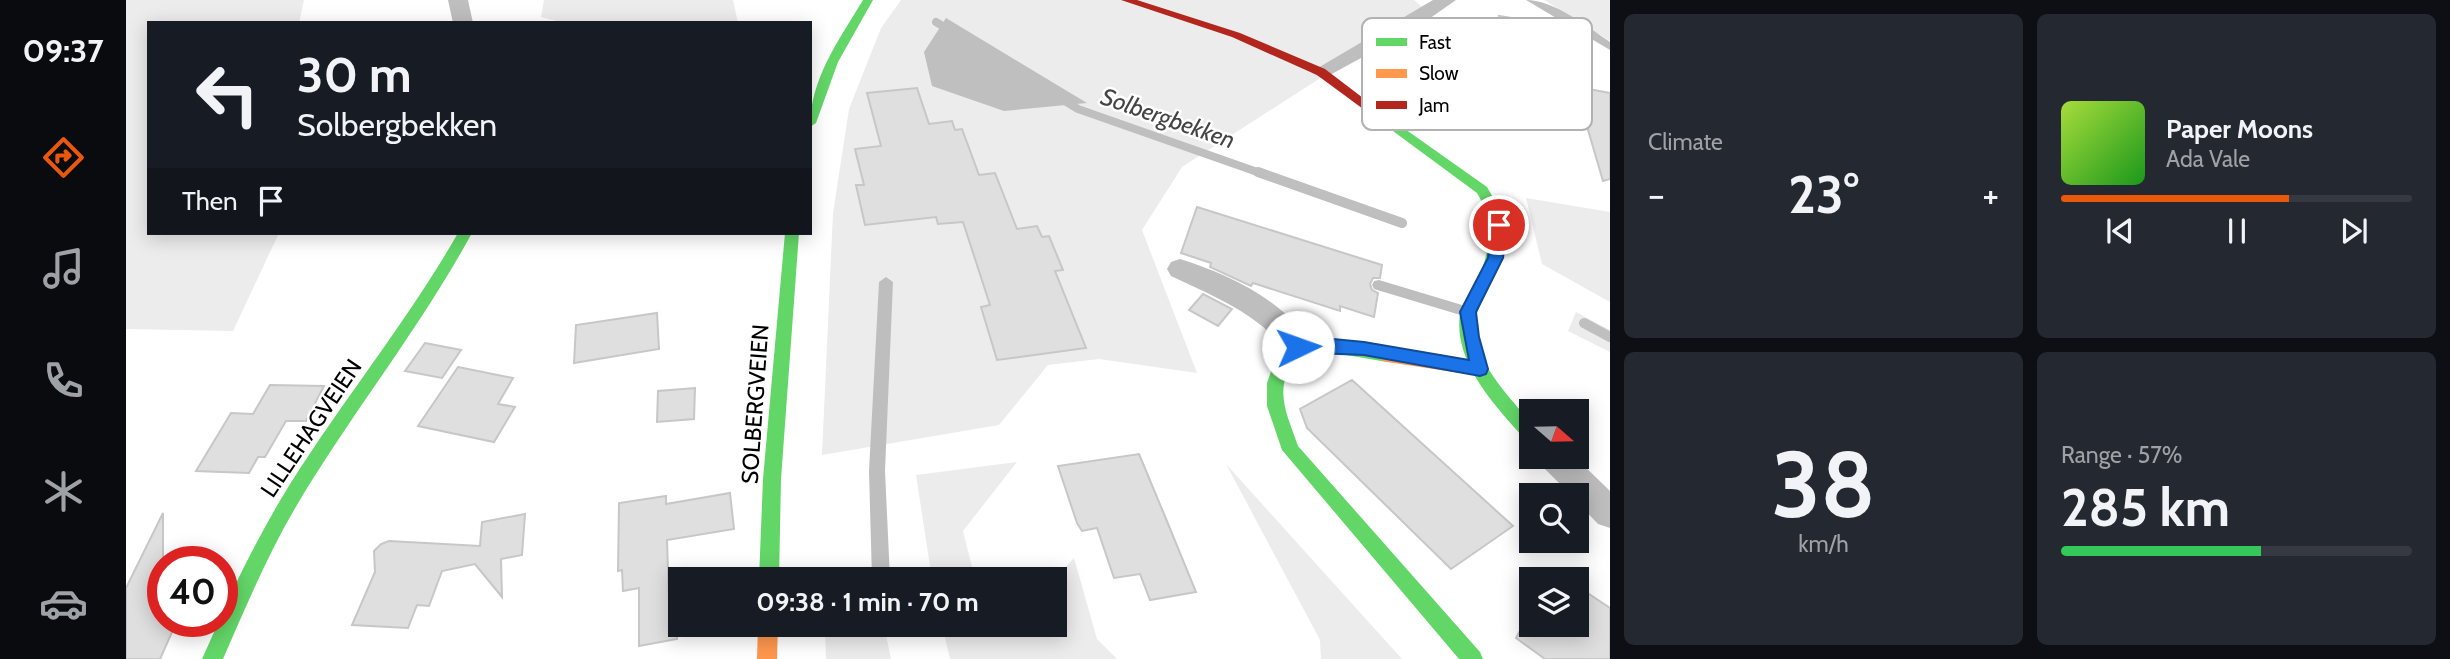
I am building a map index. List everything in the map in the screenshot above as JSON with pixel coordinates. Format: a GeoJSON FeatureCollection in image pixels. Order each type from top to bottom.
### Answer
{"type":"FeatureCollection","features":[{"type":"Feature","properties":{"kind":"street"},"geometry":{"type":"LineString","coordinates":[[458,0],[463,21]]}},
{"type":"Feature","properties":{"kind":"street"},"geometry":{"type":"LineString","coordinates":[[812,117],[832,62],[868,0]]}},
{"type":"Feature","properties":{"kind":"street"},"geometry":{"type":"LineString","coordinates":[[1126,0],[1236,35],[1321,72],[1362,101]]}},
{"type":"Feature","properties":{"kind":"street"},"geometry":{"type":"LineString","coordinates":[[1418,18],[1446,0]]}},
{"type":"Feature","properties":{"kind":"street"},"geometry":{"type":"LineString","coordinates":[[1321,72],[1362,50]]}},
{"type":"Feature","properties":{"kind":"street"},"geometry":{"type":"LineString","coordinates":[[1403,130],[1445,160],[1495,204],[1499,225],[1495,258],[1468,312],[1471,337],[1480,369],[1519,419]]}},
{"type":"Feature","properties":{"kind":"street","name":"LILLEHAGVEIEN"},"geometry":{"type":"LineString","coordinates":[[212,659],[254,565],[300,483],[442,281],[464,235]]}},
{"type":"Feature","properties":{"kind":"street","name":"SOLBERGVEIEN"},"geometry":{"type":"LineString","coordinates":[[769,567],[772,479],[792,235]]}},
{"type":"Feature","properties":{"kind":"street"},"geometry":{"type":"LineString","coordinates":[[1180,269],[1265,310],[1285,328],[1298,347]]}},
{"type":"Feature","properties":{"kind":"street"},"geometry":{"type":"LineString","coordinates":[[1473,659],[1291,450],[1275,406],[1275,383],[1282,363],[1298,347],[1323,345],[1364,349],[1480,369]]}},
{"type":"Feature","properties":{"kind":"street"},"geometry":{"type":"LineString","coordinates":[[1566,469],[1610,513]]}},
{"type":"Feature","properties":{"kind":"street"},"geometry":{"type":"LineString","coordinates":[[767,659],[768,637]]}},
{"type":"Feature","properties":{"kind":"lane"},"geometry":{"type":"LineString","coordinates":[[1531,0],[1565,18]]}},
{"type":"Feature","properties":{"kind":"lane"},"geometry":{"type":"LineString","coordinates":[[1592,35],[1610,47]]}},
{"type":"Feature","properties":{"kind":"lane"},"geometry":{"type":"LineString","coordinates":[[881,567],[877,471],[886,282]]}},
{"type":"Feature","properties":{"kind":"lane"},"geometry":{"type":"LineString","coordinates":[[1379,285],[1468,312]]}},
{"type":"Feature","properties":{"kind":"shaded area"},"geometry":{"type":"Polygon","coordinates":[[[126,0],[304,0],[299,21],[147,21],[147,235],[278,235],[233,331],[126,329],[126,0]]]}},
{"type":"Feature","properties":{"kind":"shaded area"},"geometry":{"type":"Polygon","coordinates":[[[544,0],[733,0],[738,21],[556,21],[541,17],[544,0]]]}},
{"type":"Feature","properties":{"kind":"shaded area"},"geometry":{"type":"Polygon","coordinates":[[[901,0],[1414,0],[1426,10],[1414,18],[1362,18],[1362,51],[1182,167],[1142,230],[1197,373],[1099,359],[1048,365],[999,425],[822,455],[833,213],[849,109],[881,28],[901,0]]]}},
{"type":"Feature","properties":{"kind":"shaded area"},"geometry":{"type":"Polygon","coordinates":[[[1544,0],[1610,0],[1610,41],[1592,30],[1592,18],[1573,18],[1544,0]]]}},
{"type":"Feature","properties":{"kind":"shaded area"},"geometry":{"type":"Polygon","coordinates":[[[946,18],[1087,103],[1004,111],[932,86],[924,52],[946,18]]]}},
{"type":"Feature","properties":{"kind":"shaded area"},"geometry":{"type":"Polygon","coordinates":[[[1526,198],[1610,212],[1610,302],[1542,264],[1526,198]]]}},
{"type":"Feature","properties":{"kind":"shaded area"},"geometry":{"type":"Polygon","coordinates":[[[1576,312],[1610,330],[1610,352],[1568,331],[1576,312]]]}},
{"type":"Feature","properties":{"kind":"shaded area"},"geometry":{"type":"Polygon","coordinates":[[[1017,462],[963,531],[972,567],[930,567],[916,475],[1017,462]]]}},
{"type":"Feature","properties":{"kind":"shaded area"},"geometry":{"type":"Polygon","coordinates":[[[1226,464],[1402,659],[1321,659],[1320,640],[1226,464]]]}},
{"type":"Feature","properties":{"kind":"shaded area"},"geometry":{"type":"Polygon","coordinates":[[[1074,558],[1097,639],[1117,659],[950,659],[945,637],[1067,637],[1065,567],[1074,558]]]}},
{"type":"Feature","properties":{"kind":"shaded area"},"geometry":{"type":"Polygon","coordinates":[[[825,637],[886,637],[891,659],[826,659],[825,637]]]}},
{"type":"Feature","properties":{"kind":"building"},"geometry":{"type":"Polygon","coordinates":[[[917,88],[929,124],[952,121],[955,130],[962,129],[979,175],[995,173],[1017,229],[1037,226],[1042,237],[1049,236],[1063,270],[1055,271],[1086,348],[997,360],[981,307],[990,305],[963,222],[938,224],[936,217],[865,225],[856,185],[864,185],[855,149],[881,146],[867,93],[917,88]]]}},
{"type":"Feature","properties":{"kind":"building"},"geometry":{"type":"Polygon","coordinates":[[[1592,90],[1610,93],[1610,179],[1603,181],[1588,130],[1592,130],[1592,90]]]}},
{"type":"Feature","properties":{"kind":"building"},"geometry":{"type":"Polygon","coordinates":[[[1197,207],[1382,265],[1380,278],[1373,278],[1370,284],[1372,290],[1378,293],[1374,317],[1340,306],[1340,311],[1253,283],[1251,286],[1210,267],[1211,263],[1181,253],[1197,207]]]}},
{"type":"Feature","properties":{"kind":"building"},"geometry":{"type":"Polygon","coordinates":[[[1203,294],[1232,309],[1218,326],[1189,310],[1203,294]]]}},
{"type":"Feature","properties":{"kind":"building"},"geometry":{"type":"Polygon","coordinates":[[[657,313],[659,349],[574,363],[576,325],[657,313]]]}},
{"type":"Feature","properties":{"kind":"building"},"geometry":{"type":"Polygon","coordinates":[[[425,343],[461,350],[442,378],[405,371],[425,343]]]}},
{"type":"Feature","properties":{"kind":"building"},"geometry":{"type":"Polygon","coordinates":[[[458,367],[513,378],[498,404],[515,407],[494,442],[418,426],[458,367]]]}},
{"type":"Feature","properties":{"kind":"building"},"geometry":{"type":"Polygon","coordinates":[[[1352,380],[1513,526],[1451,569],[1307,428],[1300,409],[1352,380]]]}},
{"type":"Feature","properties":{"kind":"building"},"geometry":{"type":"Polygon","coordinates":[[[270,385],[324,386],[306,421],[286,421],[265,457],[258,457],[249,473],[196,471],[231,413],[253,414],[270,385]]]}},
{"type":"Feature","properties":{"kind":"building"},"geometry":{"type":"Polygon","coordinates":[[[695,388],[694,419],[657,422],[658,391],[695,388]]]}},
{"type":"Feature","properties":{"kind":"building"},"geometry":{"type":"Polygon","coordinates":[[[1139,454],[1196,592],[1150,600],[1140,574],[1114,578],[1097,528],[1082,531],[1077,523],[1058,466],[1139,454]]]}},
{"type":"Feature","properties":{"kind":"building"},"geometry":{"type":"Polygon","coordinates":[[[730,493],[734,529],[667,540],[668,637],[677,639],[639,646],[639,588],[623,591],[622,570],[618,571],[619,503],[666,496],[666,504],[730,493]]]}},
{"type":"Feature","properties":{"kind":"building"},"geometry":{"type":"Polygon","coordinates":[[[163,513],[163,546],[147,546],[147,637],[170,637],[160,659],[126,659],[126,588],[163,513]]]}},
{"type":"Feature","properties":{"kind":"building"},"geometry":{"type":"Polygon","coordinates":[[[525,514],[522,555],[501,559],[502,597],[475,564],[442,571],[429,606],[417,605],[408,628],[352,625],[375,572],[374,551],[381,544],[389,541],[480,546],[482,522],[525,514]]]}},
{"type":"Feature","properties":{"kind":"building"},"geometry":{"type":"Polygon","coordinates":[[[1589,594],[1610,608],[1610,659],[1545,659],[1516,638],[1519,632],[1519,637],[1589,637],[1589,594]]]}},
{"type":"Feature","properties":{"kind":"waterway","name":"Solbergbekken"},"geometry":{"type":"LineString","coordinates":[[936,22],[954,33]]}},
{"type":"Feature","properties":{"kind":"waterway","name":"Solbergbekken"},"geometry":{"type":"LineString","coordinates":[[1060,98],[1078,109],[1263,174]]}},
{"type":"Feature","properties":{"kind":"waterway","name":"Solbergbekken"},"geometry":{"type":"LineString","coordinates":[[1258,172],[1402,223]]}},
{"type":"Feature","properties":{"kind":"waterway","name":"Solbergbekken"},"geometry":{"type":"LineString","coordinates":[[1584,323],[1610,337]]}},
{"type":"Feature","properties":{"kind":"traffic: fast"},"geometry":{"type":"LineString","coordinates":[[812,117],[832,62],[868,0]]}},
{"type":"Feature","properties":{"kind":"traffic: fast"},"geometry":{"type":"LineString","coordinates":[[1400,130],[1482,190],[1495,215],[1495,252],[1486,277],[1470,307],[1468,331],[1471,348],[1486,380],[1519,421]]}},
{"type":"Feature","properties":{"kind":"traffic: fast"},"geometry":{"type":"LineString","coordinates":[[212,659],[253,569],[288,504],[427,298],[464,235]]}},
{"type":"Feature","properties":{"kind":"traffic: fast"},"geometry":{"type":"LineString","coordinates":[[769,567],[772,479],[792,235]]}},
{"type":"Feature","properties":{"kind":"traffic: fast"},"geometry":{"type":"LineString","coordinates":[[1387,355],[1323,345],[1298,347],[1282,363],[1275,383],[1275,406],[1291,450],[1473,659]]}},
{"type":"Feature","properties":{"kind":"traffic: slow"},"geometry":{"type":"LineString","coordinates":[[1387,355],[1480,369]]}},
{"type":"Feature","properties":{"kind":"traffic: slow"},"geometry":{"type":"LineString","coordinates":[[767,659],[768,637]]}},
{"type":"Feature","properties":{"kind":"traffic: jam"},"geometry":{"type":"LineString","coordinates":[[1126,0],[1236,35],[1321,72],[1362,102]]}},
{"type":"Feature","properties":{"kind":"route"},"geometry":{"type":"LineString","coordinates":[[1298,347],[1323,345],[1364,349],[1480,369],[1471,337],[1468,312],[1495,258],[1499,225]]}}]}
